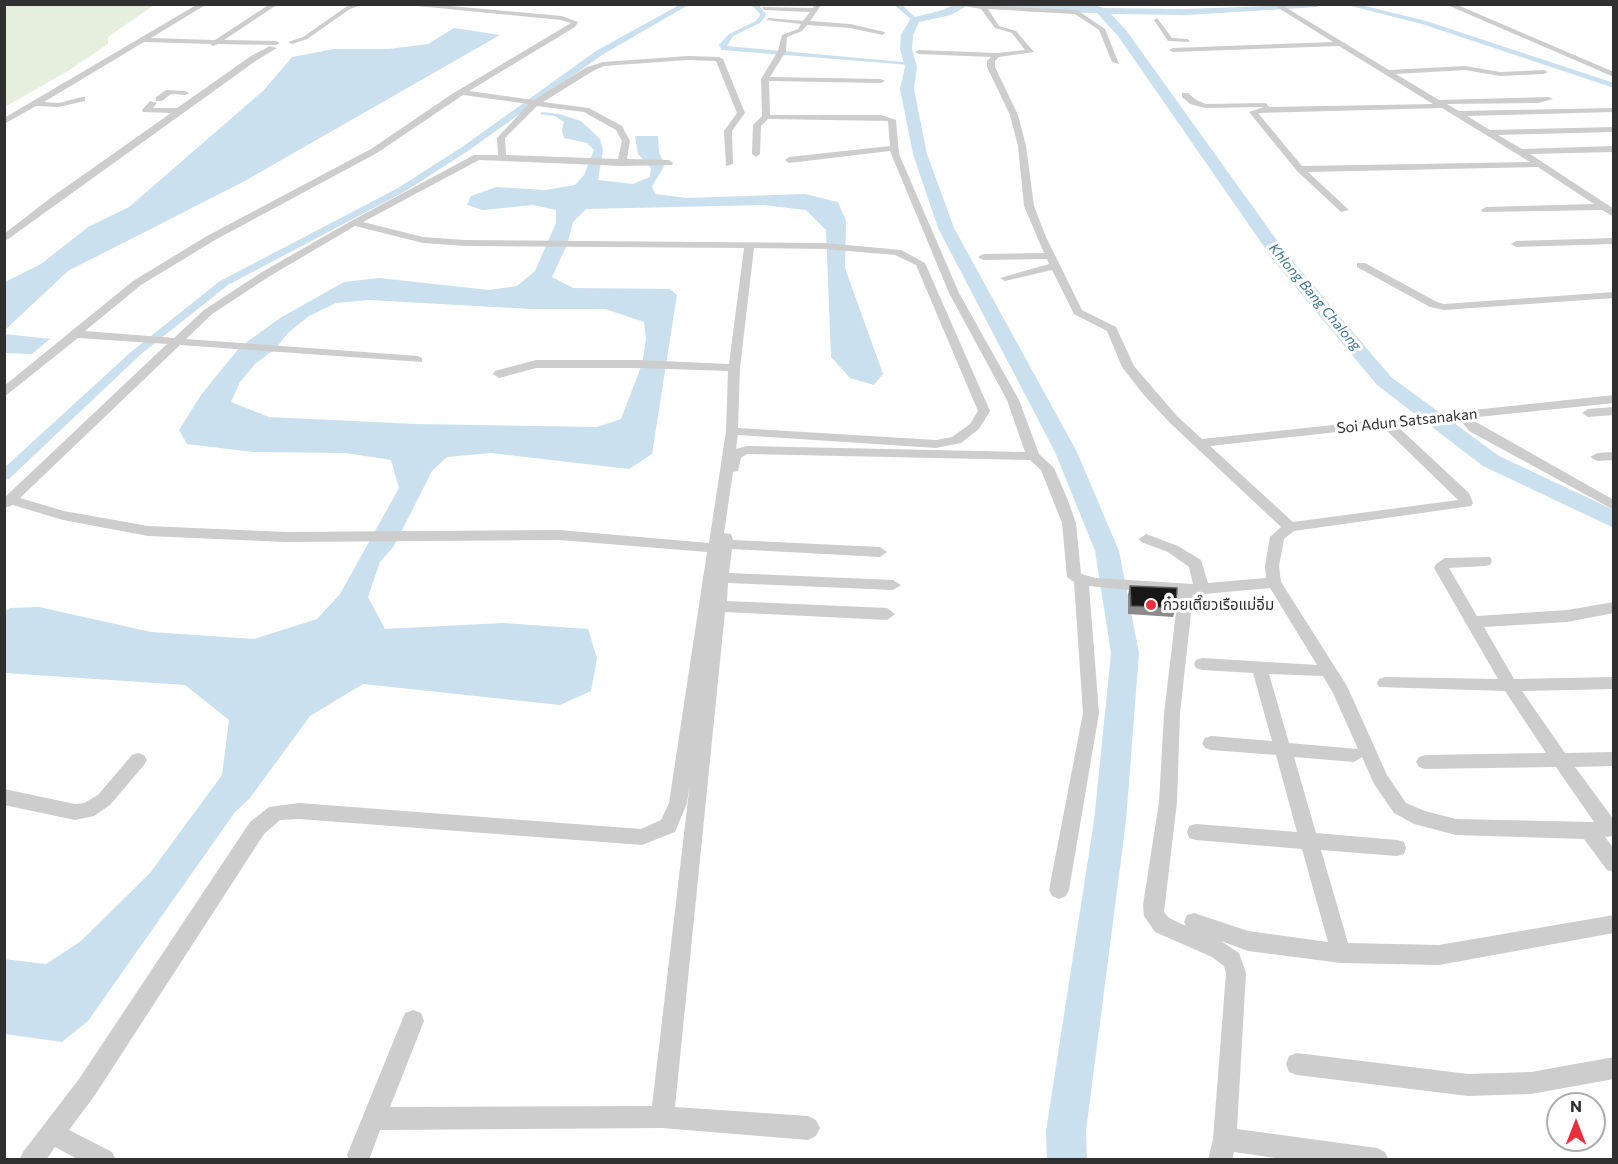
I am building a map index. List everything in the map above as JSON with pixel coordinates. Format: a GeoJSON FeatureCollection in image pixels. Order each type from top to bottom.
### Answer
{"type":"FeatureCollection","features":[{"type":"Feature","properties":{"kind":"street"},"geometry":{"type":"LineString","coordinates":[[4,122],[204,4]]}},
{"type":"Feature","properties":{"kind":"street"},"geometry":{"type":"LineString","coordinates":[[213,44],[275,4]]}},
{"type":"Feature","properties":{"kind":"street"},"geometry":{"type":"LineString","coordinates":[[142,40],[288,47],[294,44],[292,42],[305,38],[348,8],[362,4]]}},
{"type":"Feature","properties":{"kind":"street"},"geometry":{"type":"LineString","coordinates":[[4,393],[136,283],[211,238],[374,151],[458,94],[573,26],[575,22],[562,18],[400,4]]}},
{"type":"Feature","properties":{"kind":"street"},"geometry":{"type":"LineString","coordinates":[[1275,4],[1288,14],[1539,164],[1614,214]]}},
{"type":"Feature","properties":{"kind":"street"},"geometry":{"type":"LineString","coordinates":[[1448,4],[1614,75]]}},
{"type":"Feature","properties":{"kind":"street"},"geometry":{"type":"LineString","coordinates":[[960,5],[1077,12],[1102,29],[1116,62]]}},
{"type":"Feature","properties":{"kind":"street"},"geometry":{"type":"LineString","coordinates":[[764,8],[817,7]]}},
{"type":"Feature","properties":{"kind":"street"},"geometry":{"type":"LineString","coordinates":[[766,117],[765,79],[780,54],[784,36],[800,30],[817,7]]}},
{"type":"Feature","properties":{"kind":"street"},"geometry":{"type":"LineString","coordinates":[[919,52],[1030,54],[1014,32],[997,27],[983,7]]}},
{"type":"Feature","properties":{"kind":"street"},"geometry":{"type":"LineString","coordinates":[[769,20],[850,26],[858,30],[883,33]]}},
{"type":"Feature","properties":{"kind":"street"},"geometry":{"type":"LineString","coordinates":[[1157,20],[1170,40],[1192,41],[1204,48]]}},
{"type":"Feature","properties":{"kind":"street"},"geometry":{"type":"LineString","coordinates":[[1173,50],[1338,44]]}},
{"type":"Feature","properties":{"kind":"street"},"geometry":{"type":"LineString","coordinates":[[4,239],[52,201],[274,46]]}},
{"type":"Feature","properties":{"kind":"street"},"geometry":{"type":"LineString","coordinates":[[997,55],[991,62],[991,67],[1014,115],[1022,146],[1029,206],[1052,261],[1078,312],[1091,321],[1112,329],[1134,375],[1173,419],[1290,527]]}},
{"type":"Feature","properties":{"kind":"street"},"geometry":{"type":"LineString","coordinates":[[502,156],[501,138],[532,103],[590,69],[603,64],[716,58],[721,60],[741,111],[728,131],[729,164]]}},
{"type":"Feature","properties":{"kind":"street"},"geometry":{"type":"LineString","coordinates":[[1384,72],[1465,68],[1494,74],[1544,72]]}},
{"type":"Feature","properties":{"kind":"street"},"geometry":{"type":"LineString","coordinates":[[765,79],[881,81]]}},
{"type":"Feature","properties":{"kind":"street"},"geometry":{"type":"LineString","coordinates":[[150,91],[185,93]]}},
{"type":"Feature","properties":{"kind":"street"},"geometry":{"type":"LineString","coordinates":[[169,92],[146,110],[180,111]]}},
{"type":"Feature","properties":{"kind":"street"},"geometry":{"type":"LineString","coordinates":[[458,94],[586,110],[619,128],[626,141],[622,163]]}},
{"type":"Feature","properties":{"kind":"street"},"geometry":{"type":"LineString","coordinates":[[1185,96],[1205,106],[1329,104]]}},
{"type":"Feature","properties":{"kind":"street"},"geometry":{"type":"LineString","coordinates":[[34,104],[59,105],[82,99]]}},
{"type":"Feature","properties":{"kind":"street"},"geometry":{"type":"LineString","coordinates":[[1344,210],[1300,169],[1258,121],[1254,111],[1549,99]]}},
{"type":"Feature","properties":{"kind":"street"},"geometry":{"type":"LineString","coordinates":[[1455,114],[1614,110]]}},
{"type":"Feature","properties":{"kind":"street"},"geometry":{"type":"LineString","coordinates":[[756,154],[757,125],[766,117],[886,117],[892,120],[895,148],[954,293],[1013,400],[1033,456],[1047,468],[1060,498],[1069,523],[1074,577],[1147,588],[1194,589],[1274,582]]}},
{"type":"Feature","properties":{"kind":"street"},"geometry":{"type":"LineString","coordinates":[[1487,133],[1614,129]]}},
{"type":"Feature","properties":{"kind":"street"},"geometry":{"type":"LineString","coordinates":[[789,160],[895,148]]}},
{"type":"Feature","properties":{"kind":"street"},"geometry":{"type":"LineString","coordinates":[[1521,153],[1614,149]]}},
{"type":"Feature","properties":{"kind":"street"},"geometry":{"type":"LineString","coordinates":[[8,503],[175,341],[233,294],[354,223],[473,159],[502,156],[580,162],[669,163]]}},
{"type":"Feature","properties":{"kind":"street"},"geometry":{"type":"LineString","coordinates":[[1300,169],[1539,164]]}},
{"type":"Feature","properties":{"kind":"street"},"geometry":{"type":"LineString","coordinates":[[1486,210],[1604,207]]}},
{"type":"Feature","properties":{"kind":"street"},"geometry":{"type":"LineString","coordinates":[[354,223],[435,241],[567,245],[825,246],[897,252],[914,257],[920,263],[984,411],[975,426],[956,440],[936,444],[732,431]]}},
{"type":"Feature","properties":{"kind":"street"},"geometry":{"type":"LineString","coordinates":[[1599,242],[1614,253]]}},
{"type":"Feature","properties":{"kind":"street"},"geometry":{"type":"LineString","coordinates":[[1516,244],[1614,242]]}},
{"type":"Feature","properties":{"kind":"street"},"geometry":{"type":"LineString","coordinates":[[662,1117],[723,578],[720,546],[732,431],[734,368],[749,246]]}},
{"type":"Feature","properties":{"kind":"street"},"geometry":{"type":"LineString","coordinates":[[983,257],[1052,261]]}},
{"type":"Feature","properties":{"kind":"street"},"geometry":{"type":"LineString","coordinates":[[1005,278],[1052,261]]}},
{"type":"Feature","properties":{"kind":"street"},"geometry":{"type":"LineString","coordinates":[[1361,265],[1434,305],[1444,307],[1614,295]]}},
{"type":"Feature","properties":{"kind":"street"},"geometry":{"type":"LineString","coordinates":[[76,334],[418,360]]}},
{"type":"Feature","properties":{"kind":"street"},"geometry":{"type":"LineString","coordinates":[[499,374],[528,364],[640,364],[734,368]]}},
{"type":"Feature","properties":{"kind":"street","name":"Soi Adun Satsanakan"},"geometry":{"type":"LineString","coordinates":[[1200,443],[1614,399]]}},
{"type":"Feature","properties":{"kind":"street"},"geometry":{"type":"LineString","coordinates":[[1588,413],[1614,411]]}},
{"type":"Feature","properties":{"kind":"street"},"geometry":{"type":"LineString","coordinates":[[1468,414],[1472,417],[1469,423],[1493,441],[1614,506]]}},
{"type":"Feature","properties":{"kind":"street"},"geometry":{"type":"LineString","coordinates":[[1390,422],[1464,496],[1466,503],[1290,527],[1277,537],[1273,549],[1274,582],[1341,692],[1380,779],[1400,807],[1421,818],[1456,827],[1604,829]]}},
{"type":"Feature","properties":{"kind":"street"},"geometry":{"type":"LineString","coordinates":[[31,1160],[87,1087],[257,828],[276,813],[310,812],[642,837],[668,826],[678,803],[734,457],[739,452],[1033,456]]}},
{"type":"Feature","properties":{"kind":"street"},"geometry":{"type":"LineString","coordinates":[[1597,457],[1614,456]]}},
{"type":"Feature","properties":{"kind":"street"},"geometry":{"type":"LineString","coordinates":[[8,503],[148,531],[286,537],[404,534],[559,535],[720,546],[880,552]]}},
{"type":"Feature","properties":{"kind":"street"},"geometry":{"type":"LineString","coordinates":[[1146,539],[1189,557],[1196,564],[1194,589],[1172,714],[1170,783],[1154,916],[1162,924],[1219,950],[1232,960],[1236,973],[1223,1149],[1377,1160]]}},
{"type":"Feature","properties":{"kind":"street"},"geometry":{"type":"LineString","coordinates":[[1485,561],[1444,563],[1441,568],[1509,685],[1561,760],[1604,829],[1614,864]]}},
{"type":"Feature","properties":{"kind":"street"},"geometry":{"type":"LineString","coordinates":[[723,578],[893,585]]}},
{"type":"Feature","properties":{"kind":"street"},"geometry":{"type":"LineString","coordinates":[[1059,890],[1091,713],[1089,581]]}},
{"type":"Feature","properties":{"kind":"street"},"geometry":{"type":"LineString","coordinates":[[720,606],[887,614]]}},
{"type":"Feature","properties":{"kind":"street"},"geometry":{"type":"LineString","coordinates":[[1471,622],[1567,616],[1614,607]]}},
{"type":"Feature","properties":{"kind":"street"},"geometry":{"type":"LineString","coordinates":[[1203,664],[1318,671]]}},
{"type":"Feature","properties":{"kind":"street"},"geometry":{"type":"LineString","coordinates":[[1259,667],[1341,953]]}},
{"type":"Feature","properties":{"kind":"street"},"geometry":{"type":"LineString","coordinates":[[1385,683],[1509,685],[1614,683]]}},
{"type":"Feature","properties":{"kind":"street"},"geometry":{"type":"LineString","coordinates":[[1211,743],[1354,755]]}},
{"type":"Feature","properties":{"kind":"street"},"geometry":{"type":"LineString","coordinates":[[1425,762],[1614,759]]}},
{"type":"Feature","properties":{"kind":"street"},"geometry":{"type":"LineString","coordinates":[[4,797],[75,812],[88,810],[104,800],[138,760]]}},
{"type":"Feature","properties":{"kind":"street"},"geometry":{"type":"LineString","coordinates":[[1196,832],[1310,843],[1397,848]]}},
{"type":"Feature","properties":{"kind":"street"},"geometry":{"type":"LineString","coordinates":[[1194,921],[1248,941],[1341,953],[1439,955],[1614,924]]}},
{"type":"Feature","properties":{"kind":"street"},"geometry":{"type":"LineString","coordinates":[[358,1155],[413,1021]]}},
{"type":"Feature","properties":{"kind":"street"},"geometry":{"type":"LineString","coordinates":[[1297,1064],[1468,1085],[1531,1083],[1614,1068]]}},
{"type":"Feature","properties":{"kind":"street"},"geometry":{"type":"LineString","coordinates":[[373,1119],[662,1117],[808,1128]]}},
{"type":"Feature","properties":{"kind":"street"},"geometry":{"type":"LineString","coordinates":[[51,1133],[104,1160]]}},
{"type":"Feature","properties":{"kind":"green space"},"geometry":{"type":"Polygon","coordinates":[[[5,4],[154,5],[108,37],[108,44],[68,71],[5,107],[5,4]]]}},
{"type":"Feature","properties":{"kind":"water"},"geometry":{"type":"Polygon","coordinates":[[[454,28],[500,35],[243,182],[68,271],[5,330],[5,282],[41,264],[88,227],[129,207],[264,90],[292,57],[334,49],[389,49],[428,44],[454,28]]]}},
{"type":"Feature","properties":{"kind":"water"},"geometry":{"type":"Polygon","coordinates":[[[542,112],[559,114],[581,121],[600,139],[603,150],[598,180],[633,184],[650,177],[651,168],[638,154],[635,136],[658,136],[659,152],[665,165],[652,186],[655,194],[687,198],[805,194],[838,202],[846,221],[845,268],[883,374],[874,385],[850,378],[831,357],[826,230],[806,210],[763,205],[586,209],[573,222],[567,245],[552,277],[573,288],[670,289],[677,295],[652,454],[629,469],[491,453],[447,457],[432,471],[394,546],[380,562],[368,597],[385,629],[503,623],[588,629],[597,658],[591,691],[560,705],[363,684],[310,716],[250,798],[235,812],[88,1021],[62,1042],[5,1034],[4,959],[46,964],[81,941],[150,873],[222,775],[229,720],[185,685],[5,673],[5,611],[10,608],[39,607],[151,632],[254,639],[317,619],[340,594],[399,488],[391,460],[346,453],[253,452],[187,444],[179,430],[201,395],[240,347],[280,318],[344,282],[379,278],[489,290],[517,286],[535,271],[556,223],[556,210],[533,205],[483,210],[467,205],[471,196],[496,187],[545,190],[575,185],[584,175],[594,150],[587,143],[564,138],[562,130],[564,122],[555,116],[540,114],[542,112]],[[369,300],[336,303],[309,316],[289,332],[275,349],[255,364],[240,382],[231,402],[269,417],[415,424],[597,427],[621,419],[642,364],[646,339],[644,322],[605,309],[531,309],[369,300]]]}},
{"type":"Feature","properties":{"kind":"water"},"geometry":{"type":"Polygon","coordinates":[[[5,334],[50,339],[32,354],[5,353],[5,334]]]}},
{"type":"Feature","properties":{"kind":"building"},"geometry":{"type":"Polygon","coordinates":[[[1130,586],[1177,588],[1176,608],[1131,606],[1130,586]]]}},
{"type":"Feature","properties":{"kind":"waterway"},"geometry":{"type":"LineString","coordinates":[[4,476],[136,353],[224,283],[401,190],[465,149],[599,53],[687,4]]}},
{"type":"Feature","properties":{"kind":"waterway"},"geometry":{"type":"LineString","coordinates":[[754,4],[763,14],[762,17],[758,22],[731,35],[723,45],[725,48],[910,63]]}},
{"type":"Feature","properties":{"kind":"waterway"},"geometry":{"type":"LineString","coordinates":[[896,4],[915,20]]}},
{"type":"Feature","properties":{"kind":"waterway"},"geometry":{"type":"LineString","coordinates":[[965,4],[947,13],[915,20],[907,35],[906,49],[911,67],[907,89],[920,154],[946,228],[1066,452],[1107,551],[1125,653],[1110,821],[1066,1131],[1067,1160]]}},
{"type":"Feature","properties":{"kind":"waterway"},"geometry":{"type":"LineString","coordinates":[[984,4],[1032,9],[1094,9]]}},
{"type":"Feature","properties":{"kind":"waterway","name":"Khlong Bang Chalong"},"geometry":{"type":"LineString","coordinates":[[1081,4],[1101,11]]}},
{"type":"Feature","properties":{"kind":"waterway"},"geometry":{"type":"LineString","coordinates":[[1101,11],[1186,12],[1317,4]]}},
{"type":"Feature","properties":{"kind":"waterway"},"geometry":{"type":"LineString","coordinates":[[1346,4],[1424,22],[1614,86]]}},
{"type":"Feature","properties":{"kind":"waterway","name":"Khlong Bang Chalong"},"geometry":{"type":"LineString","coordinates":[[1101,11],[1122,33],[1280,257],[1384,381],[1491,461],[1614,520]]}},
{"type":"Feature","properties":{"kind":"place","name":"ก๋วยเตี๊ยวเรือแม่อิ่ม"},"geometry":{"type":"Point","coordinates":[1151,605]}}]}
